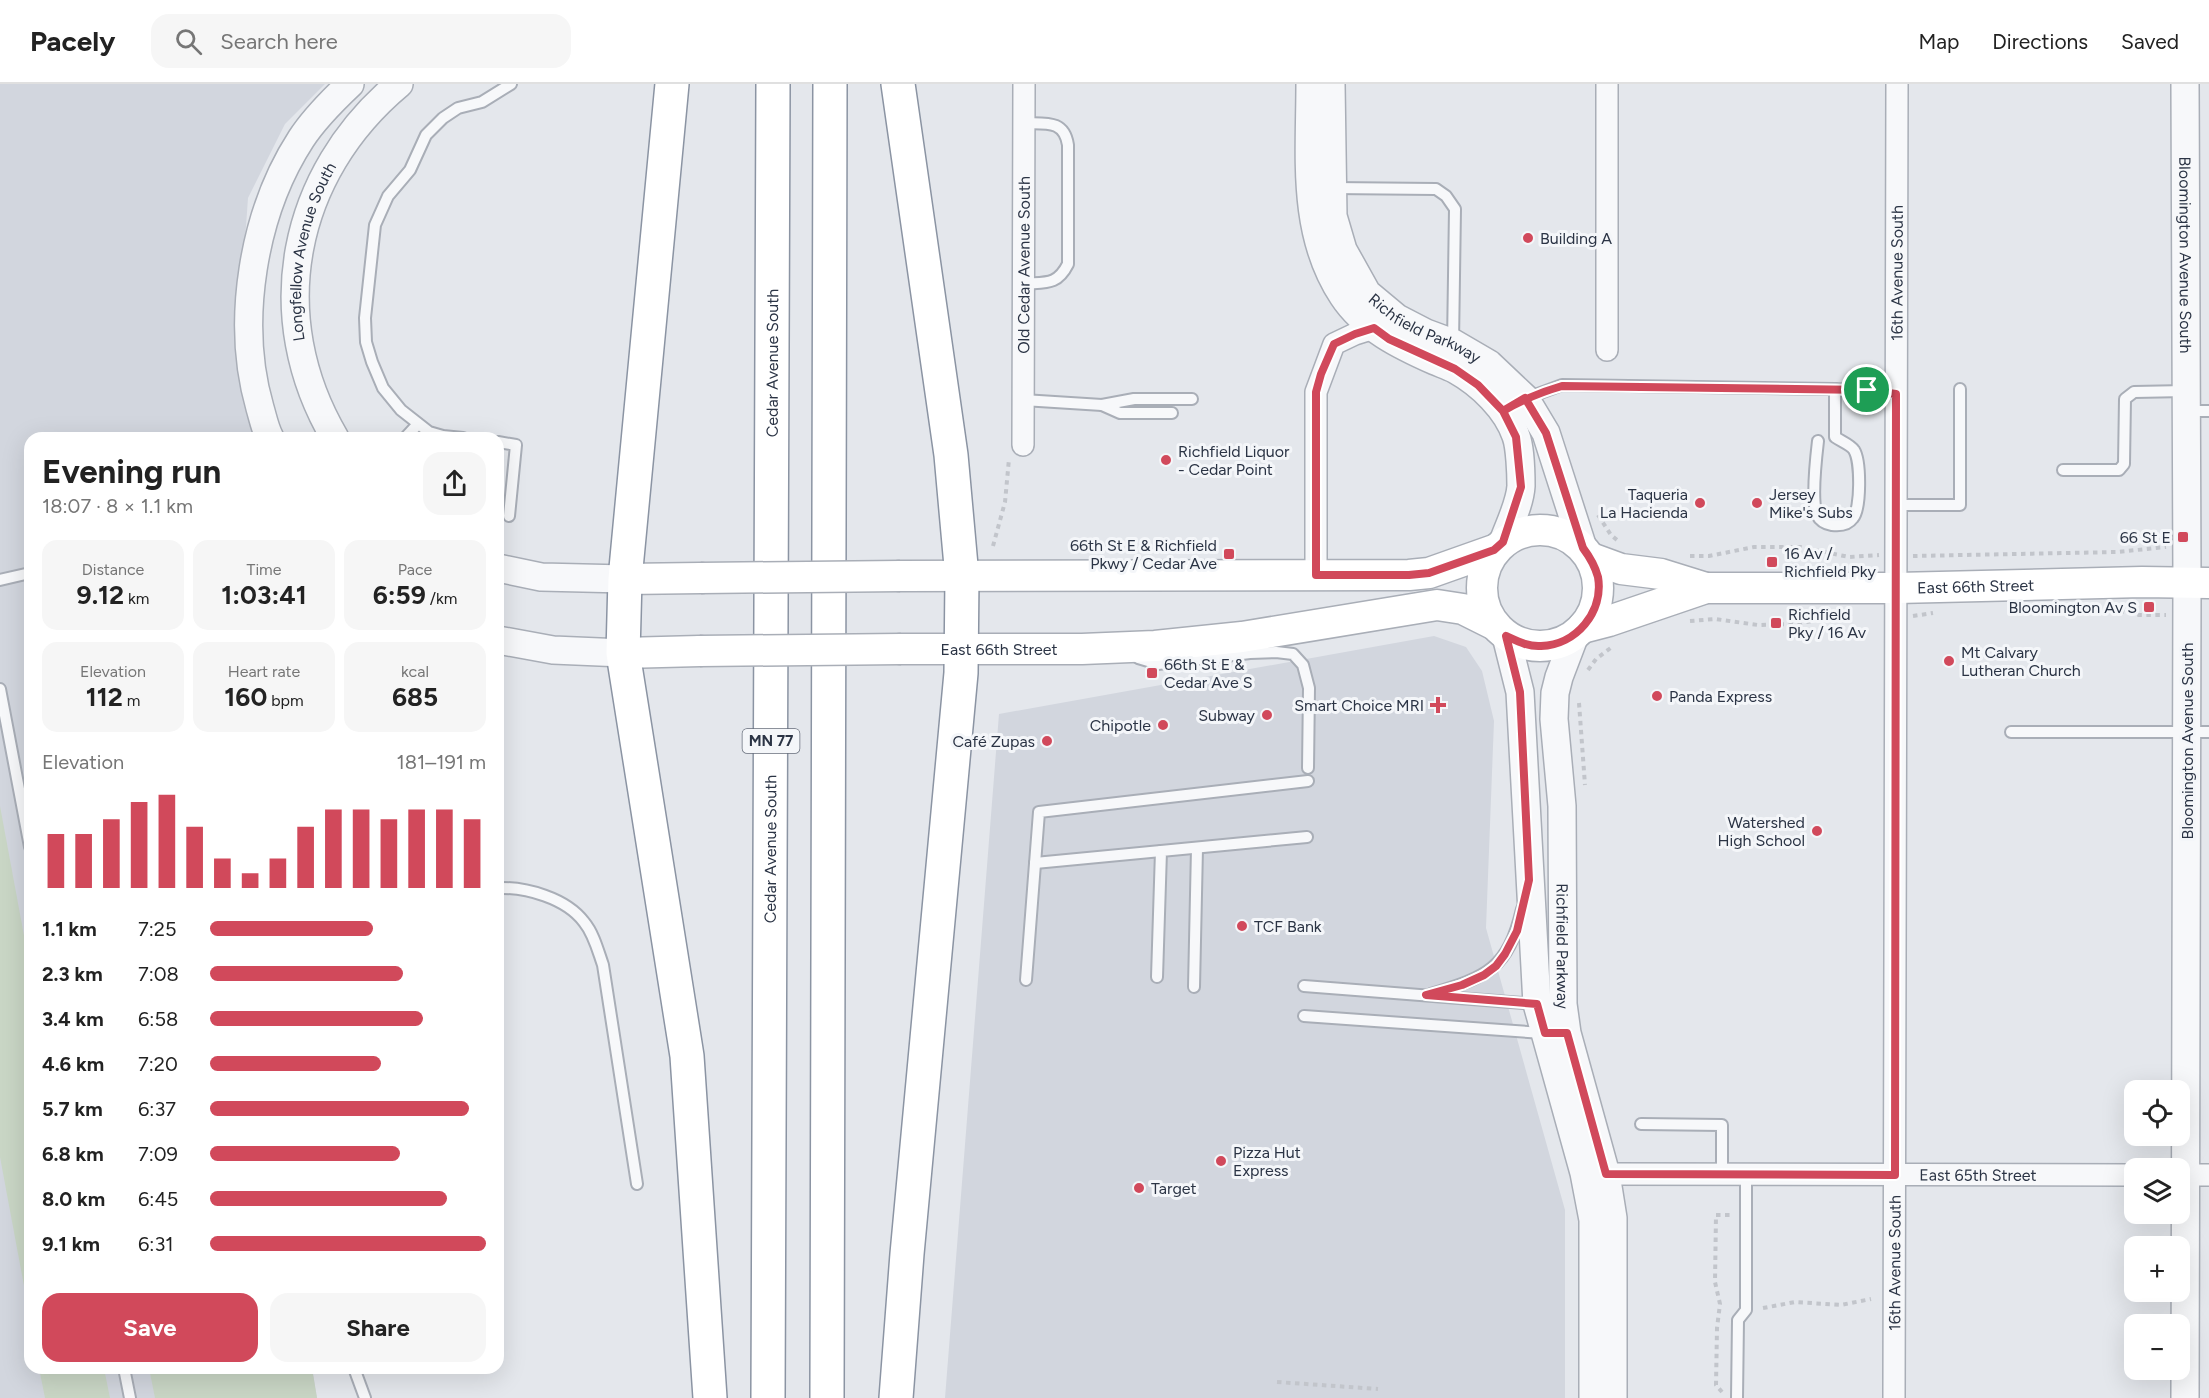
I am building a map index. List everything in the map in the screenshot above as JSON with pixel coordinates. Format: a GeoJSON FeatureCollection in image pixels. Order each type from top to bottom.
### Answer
{"type":"FeatureCollection","features":[{"type":"Feature","properties":{"kind":"highway"},"geometry":{"type":"LineString","coordinates":[[672,84],[625,579],[623,652],[687,1056],[710,1398]]}},
{"type":"Feature","properties":{"kind":"highway","name":"Cedar Avenue South"},"geometry":{"type":"LineString","coordinates":[[768,1398],[773,84]]}},
{"type":"Feature","properties":{"kind":"highway"},"geometry":{"type":"LineString","coordinates":[[827,1398],[830,84]]}},
{"type":"Feature","properties":{"kind":"highway"},"geometry":{"type":"LineString","coordinates":[[896,1398],[907,1254],[961,673],[962,577],[951,455],[898,84]]}},
{"type":"Feature","properties":{"kind":"main road"},"geometry":{"type":"LineString","coordinates":[[625,579],[1409,575],[1429,573],[1499,546],[1518,533],[1535,529],[1553,531],[1569,537],[1587,553],[1598,576],[1598,594],[1593,613],[1579,632],[1559,644],[1540,646],[1522,644],[1499,630],[1484,606],[1481,587],[1485,568],[1499,546]]}},
{"type":"Feature","properties":{"kind":"main road","name":"East 66th Street"},"geometry":{"type":"LineString","coordinates":[[1587,553],[1620,569],[1661,574],[1706,588],[1897,588],[2198,583]]}},
{"type":"Feature","properties":{"kind":"main road","name":"East 66th Street"},"geometry":{"type":"LineString","coordinates":[[1579,632],[1706,588]]}},
{"type":"Feature","properties":{"kind":"main road","name":"East 66th Street"},"geometry":{"type":"LineString","coordinates":[[623,652],[1155,646],[1242,637],[1437,605],[1463,609],[1499,630]]}},
{"type":"Feature","properties":{"kind":"street"},"geometry":{"type":"LineString","coordinates":[[268,432],[252,382],[249,350],[248,319],[251,286],[261,231],[276,186],[302,138],[336,96],[350,84]]}},
{"type":"Feature","properties":{"kind":"street","name":"Longfellow Avenue South"},"geometry":{"type":"LineString","coordinates":[[332,432],[321,414],[299,347],[294,291],[300,243],[312,201],[332,161],[353,129],[381,99],[399,84]]}},
{"type":"Feature","properties":{"kind":"street","name":"Old Cedar Avenue South"},"geometry":{"type":"LineString","coordinates":[[1023,445],[1024,84]]}},
{"type":"Feature","properties":{"kind":"street","name":"Richfield Parkway"},"geometry":{"type":"LineString","coordinates":[[1310,84],[1321,187],[1343,249],[1366,293],[1396,318],[1453,343],[1489,364],[1514,405],[1521,487],[1499,546]]}},
{"type":"Feature","properties":{"kind":"street","name":"Richfield Parkway"},"geometry":{"type":"LineString","coordinates":[[1331,84],[1321,187],[1313,225],[1327,268],[1344,298],[1374,328],[1389,339],[1455,369],[1514,405],[1546,433],[1587,553]]}},
{"type":"Feature","properties":{"kind":"street"},"geometry":{"type":"LineString","coordinates":[[1607,84],[1607,350]]}},
{"type":"Feature","properties":{"kind":"street","name":"16th Avenue South"},"geometry":{"type":"LineString","coordinates":[[1894,1398],[1898,84]]}},
{"type":"Feature","properties":{"kind":"street","name":"Bloomington Avenue South"},"geometry":{"type":"LineString","coordinates":[[2185,84],[2198,583],[2192,1175],[2185,1398]]}},
{"type":"Feature","properties":{"kind":"street","name":"Richfield Parkway"},"geometry":{"type":"LineString","coordinates":[[1316,575],[1316,392],[1334,344],[1374,328]]}},
{"type":"Feature","properties":{"kind":"street"},"geometry":{"type":"LineString","coordinates":[[504,569],[541,577],[625,579]]}},
{"type":"Feature","properties":{"kind":"street","name":"Richfield Parkway"},"geometry":{"type":"LineString","coordinates":[[1499,630],[1520,692],[1529,880],[1550,1004],[1593,1220],[1593,1398]]}},
{"type":"Feature","properties":{"kind":"street","name":"Richfield Parkway"},"geometry":{"type":"LineString","coordinates":[[1550,1004],[1564,885],[1562,806],[1554,719],[1555,693],[1559,676],[1579,632]]}},
{"type":"Feature","properties":{"kind":"street","name":"East 66th Street"},"geometry":{"type":"LineString","coordinates":[[504,643],[553,650],[623,652]]}},
{"type":"Feature","properties":{"kind":"street"},"geometry":{"type":"LineString","coordinates":[[1524,776],[1533,809],[1539,863],[1543,875],[1550,881],[1564,885]]}},
{"type":"Feature","properties":{"kind":"street","name":"Richfield Parkway"},"geometry":{"type":"LineString","coordinates":[[1556,1033],[1606,1174],[1613,1218],[1613,1398]]}},
{"type":"Feature","properties":{"kind":"street","name":"East 65th Street"},"geometry":{"type":"LineString","coordinates":[[1606,1174],[2124,1175]]}},
{"type":"Feature","properties":{"kind":"lane"},"geometry":{"type":"LineString","coordinates":[[429,432],[401,410],[383,388],[366,342],[364,318],[375,225],[388,196],[410,170],[426,135],[443,118],[458,108],[482,102],[511,84]]}},
{"type":"Feature","properties":{"kind":"lane"},"geometry":{"type":"LineString","coordinates":[[1023,123],[1058,126],[1066,133],[1068,145],[1068,264],[1062,277],[1051,282],[1023,284]]}},
{"type":"Feature","properties":{"kind":"lane"},"geometry":{"type":"LineString","coordinates":[[1321,187],[1436,189],[1446,196],[1455,209],[1453,343]]}},
{"type":"Feature","properties":{"kind":"lane"},"geometry":{"type":"LineString","coordinates":[[1514,405],[1562,386],[1835,389],[1896,394]]}},
{"type":"Feature","properties":{"kind":"lane"},"geometry":{"type":"LineString","coordinates":[[1818,441],[1815,475],[1817,517],[1825,523],[1847,524],[1854,518],[1858,508],[1859,461],[1853,448],[1835,437],[1835,389]]}},
{"type":"Feature","properties":{"kind":"lane"},"geometry":{"type":"LineString","coordinates":[[1896,505],[1960,505],[1960,389]]}},
{"type":"Feature","properties":{"kind":"lane"},"geometry":{"type":"LineString","coordinates":[[2063,470],[2119,470],[2124,464],[2125,399],[2134,392],[2194,404]]}},
{"type":"Feature","properties":{"kind":"lane"},"geometry":{"type":"LineString","coordinates":[[1023,400],[1102,405],[1134,399],[1192,399]]}},
{"type":"Feature","properties":{"kind":"lane"},"geometry":{"type":"LineString","coordinates":[[1102,405],[1120,413],[1172,413]]}},
{"type":"Feature","properties":{"kind":"lane"},"geometry":{"type":"LineString","coordinates":[[411,432],[418,424]]}},
{"type":"Feature","properties":{"kind":"lane"},"geometry":{"type":"LineString","coordinates":[[504,443],[516,445],[509,516]]}},
{"type":"Feature","properties":{"kind":"lane"},"geometry":{"type":"LineString","coordinates":[[0,580],[24,574]]}},
{"type":"Feature","properties":{"kind":"lane"},"geometry":{"type":"LineString","coordinates":[[1103,648],[1158,664],[1250,653],[1293,654],[1303,665],[1309,688],[1308,768]]}},
{"type":"Feature","properties":{"kind":"lane"},"geometry":{"type":"LineString","coordinates":[[0,688],[24,815]]}},
{"type":"Feature","properties":{"kind":"lane"},"geometry":{"type":"LineString","coordinates":[[2011,732],[2198,732]]}},
{"type":"Feature","properties":{"kind":"lane"},"geometry":{"type":"LineString","coordinates":[[1026,980],[1039,812],[1308,781]]}},
{"type":"Feature","properties":{"kind":"lane"},"geometry":{"type":"LineString","coordinates":[[1035,863],[1307,837]]}},
{"type":"Feature","properties":{"kind":"lane"},"geometry":{"type":"LineString","coordinates":[[1194,987],[1197,848]]}},
{"type":"Feature","properties":{"kind":"lane"},"geometry":{"type":"LineString","coordinates":[[1156,977],[1161,851]]}},
{"type":"Feature","properties":{"kind":"lane"},"geometry":{"type":"LineString","coordinates":[[1426,995],[1469,982],[1496,966],[1517,931],[1529,880]]}},
{"type":"Feature","properties":{"kind":"lane"},"geometry":{"type":"LineString","coordinates":[[504,888],[528,890],[558,901],[584,921],[594,940],[603,965],[637,1184]]}},
{"type":"Feature","properties":{"kind":"lane"},"geometry":{"type":"LineString","coordinates":[[1304,987],[1550,1004]]}},
{"type":"Feature","properties":{"kind":"lane"},"geometry":{"type":"LineString","coordinates":[[1304,1016],[1556,1033]]}},
{"type":"Feature","properties":{"kind":"lane"},"geometry":{"type":"LineString","coordinates":[[1641,1124],[1722,1125],[1722,1174]]}},
{"type":"Feature","properties":{"kind":"lane"},"geometry":{"type":"LineString","coordinates":[[1737,1398],[1738,1320],[1746,1310],[1746,1175]]}},
{"type":"Feature","properties":{"kind":"lane"},"geometry":{"type":"LineString","coordinates":[[125,1374],[130,1398]]}},
{"type":"Feature","properties":{"kind":"lane"},"geometry":{"type":"LineString","coordinates":[[356,1374],[365,1398]]}},
{"type":"Feature","properties":{"kind":"path"},"geometry":{"type":"LineString","coordinates":[[993,546],[1005,502],[1009,459],[1023,445]]}},
{"type":"Feature","properties":{"kind":"path"},"geometry":{"type":"LineString","coordinates":[[1596,509],[1611,535],[1624,546]]}},
{"type":"Feature","properties":{"kind":"path"},"geometry":{"type":"LineString","coordinates":[[1709,556],[1754,547],[1791,547],[1849,558],[1873,555],[2117,552],[2167,547]]}},
{"type":"Feature","properties":{"kind":"path"},"geometry":{"type":"LineString","coordinates":[[2101,609],[2113,609],[2139,615],[2164,615]]}},
{"type":"Feature","properties":{"kind":"path"},"geometry":{"type":"LineString","coordinates":[[1709,619],[1758,625],[1795,624],[1856,613]]}},
{"type":"Feature","properties":{"kind":"path"},"geometry":{"type":"LineString","coordinates":[[1897,618],[1934,613]]}},
{"type":"Feature","properties":{"kind":"path"},"geometry":{"type":"LineString","coordinates":[[1586,674],[1596,659],[1616,644]]}},
{"type":"Feature","properties":{"kind":"path"},"geometry":{"type":"LineString","coordinates":[[1578,695],[1586,793]]}},
{"type":"Feature","properties":{"kind":"path"},"geometry":{"type":"LineString","coordinates":[[1723,1398],[1723,1394],[1716,1385],[1717,1328],[1720,1304],[1715,1282],[1716,1215],[1732,1215],[1732,1207]]}},
{"type":"Feature","properties":{"kind":"path"},"geometry":{"type":"LineString","coordinates":[[1763,1308],[1801,1302],[1841,1305],[1871,1299]]}},
{"type":"Feature","properties":{"kind":"path"},"geometry":{"type":"LineString","coordinates":[[1277,1382],[1378,1389]]}},
{"type":"Feature","properties":{"kind":"shaded area"},"geometry":{"type":"Polygon","coordinates":[[[0,84],[325,84],[285,124],[248,198],[243,269],[246,398],[253,432],[24,432],[24,1374],[313,1374],[317,1398],[0,1398],[0,84]]]}},
{"type":"Feature","properties":{"kind":"shaded area"},"geometry":{"type":"Polygon","coordinates":[[[1434,636],[1466,647],[1482,671],[1494,721],[1486,928],[1565,1210],[1565,1398],[945,1398],[999,714],[1434,636]]]}},
{"type":"Feature","properties":{"kind":"green space"},"geometry":{"type":"Polygon","coordinates":[[[0,806],[24,936],[24,1286],[0,1157],[0,806]]]}},
{"type":"Feature","properties":{"kind":"green space"},"geometry":{"type":"Polygon","coordinates":[[[40,1374],[105,1374],[110,1398],[45,1398],[40,1374]]]}},
{"type":"Feature","properties":{"kind":"green space"},"geometry":{"type":"Polygon","coordinates":[[[150,1374],[313,1374],[317,1398],[155,1398],[150,1374]]]}},
{"type":"Feature","properties":{"kind":"place","name":"Building A"},"geometry":{"type":"Point","coordinates":[1528,238]}},
{"type":"Feature","properties":{"kind":"place","name":"Richfield Liquor - Cedar Point"},"geometry":{"type":"Point","coordinates":[1166,460]}},
{"type":"Feature","properties":{"kind":"place","name":"Taqueria La Hacienda"},"geometry":{"type":"Point","coordinates":[1700,503]}},
{"type":"Feature","properties":{"kind":"place","name":"Jersey Mike's Subs"},"geometry":{"type":"Point","coordinates":[1757,503]}},
{"type":"Feature","properties":{"kind":"place","name":"66 St E"},"geometry":{"type":"Point","coordinates":[2183,537]}},
{"type":"Feature","properties":{"kind":"place","name":"66th St E & Richfield Pkwy / Cedar Ave"},"geometry":{"type":"Point","coordinates":[1229,554]}},
{"type":"Feature","properties":{"kind":"place","name":"16 Av / Richfield Pky"},"geometry":{"type":"Point","coordinates":[1772,562]}},
{"type":"Feature","properties":{"kind":"place","name":"Bloomington Av S"},"geometry":{"type":"Point","coordinates":[2149,607]}},
{"type":"Feature","properties":{"kind":"place","name":"Richfield Pky / 16 Av"},"geometry":{"type":"Point","coordinates":[1776,623]}},
{"type":"Feature","properties":{"kind":"place","name":"Mt Calvary Lutheran Church"},"geometry":{"type":"Point","coordinates":[1949,661]}},
{"type":"Feature","properties":{"kind":"place","name":"66th St E & Cedar Ave S"},"geometry":{"type":"Point","coordinates":[1152,673]}},
{"type":"Feature","properties":{"kind":"place","name":"Panda Express"},"geometry":{"type":"Point","coordinates":[1657,696]}},
{"type":"Feature","properties":{"kind":"place","name":"Smart Choice MRI"},"geometry":{"type":"Point","coordinates":[1438,705]}},
{"type":"Feature","properties":{"kind":"place","name":"Subway"},"geometry":{"type":"Point","coordinates":[1267,715]}},
{"type":"Feature","properties":{"kind":"place","name":"Chipotle"},"geometry":{"type":"Point","coordinates":[1163,725]}},
{"type":"Feature","properties":{"kind":"place","name":"Café Zupas"},"geometry":{"type":"Point","coordinates":[1047,741]}},
{"type":"Feature","properties":{"kind":"place","name":"Watershed High School"},"geometry":{"type":"Point","coordinates":[1817,831]}},
{"type":"Feature","properties":{"kind":"place","name":"TCF Bank"},"geometry":{"type":"Point","coordinates":[1242,926]}},
{"type":"Feature","properties":{"kind":"place","name":"Pizza Hut Express"},"geometry":{"type":"Point","coordinates":[1221,1161]}},
{"type":"Feature","properties":{"kind":"place","name":"Target"},"geometry":{"type":"Point","coordinates":[1139,1188]}},
{"type":"Feature","properties":{"kind":"route"},"geometry":{"type":"LineString","coordinates":[[1867,390],[1562,386],[1543,391],[1525,398],[1503,411],[1516,437],[1521,487],[1503,542],[1494,550],[1429,573],[1316,575],[1316,392],[1321,374],[1334,344],[1374,328],[1389,339],[1455,369],[1478,385],[1503,411],[1525,398],[1546,433],[1583,548],[1591,558],[1598,576],[1598,594],[1593,613],[1575,635],[1559,644],[1540,646],[1522,644],[1506,636],[1520,692],[1529,880],[1517,931],[1496,966],[1484,975],[1462,985],[1426,995],[1537,1004],[1545,1033],[1567,1033],[1606,1174],[1895,1175],[1896,394],[1867,390]]}}]}
